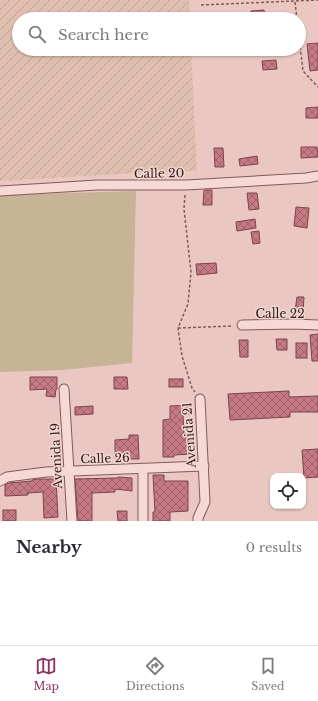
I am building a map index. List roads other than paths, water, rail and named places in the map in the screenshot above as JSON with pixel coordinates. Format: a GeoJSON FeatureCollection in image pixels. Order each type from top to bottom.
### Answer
{"type":"FeatureCollection","features":[{"type":"Feature","properties":{"kind":"street","name":"Calle 20"},"geometry":{"type":"LineString","coordinates":[[0,191],[97,185],[186,185],[292,179],[318,176]]}},
{"type":"Feature","properties":{"kind":"street","name":"Calle 22"},"geometry":{"type":"LineString","coordinates":[[242,325],[318,325]]}},
{"type":"Feature","properties":{"kind":"street","name":"Avenida 19"},"geometry":{"type":"LineString","coordinates":[[64,389],[72,521]]}},
{"type":"Feature","properties":{"kind":"street","name":"Avenida 21"},"geometry":{"type":"LineString","coordinates":[[198,521],[205,502],[200,398]]}},
{"type":"Feature","properties":{"kind":"street","name":"Calle 26"},"geometry":{"type":"LineString","coordinates":[[3,479],[46,472],[204,466]]}},
{"type":"Feature","properties":{"kind":"street"},"geometry":{"type":"LineString","coordinates":[[143,469],[143,521]]}}]}
